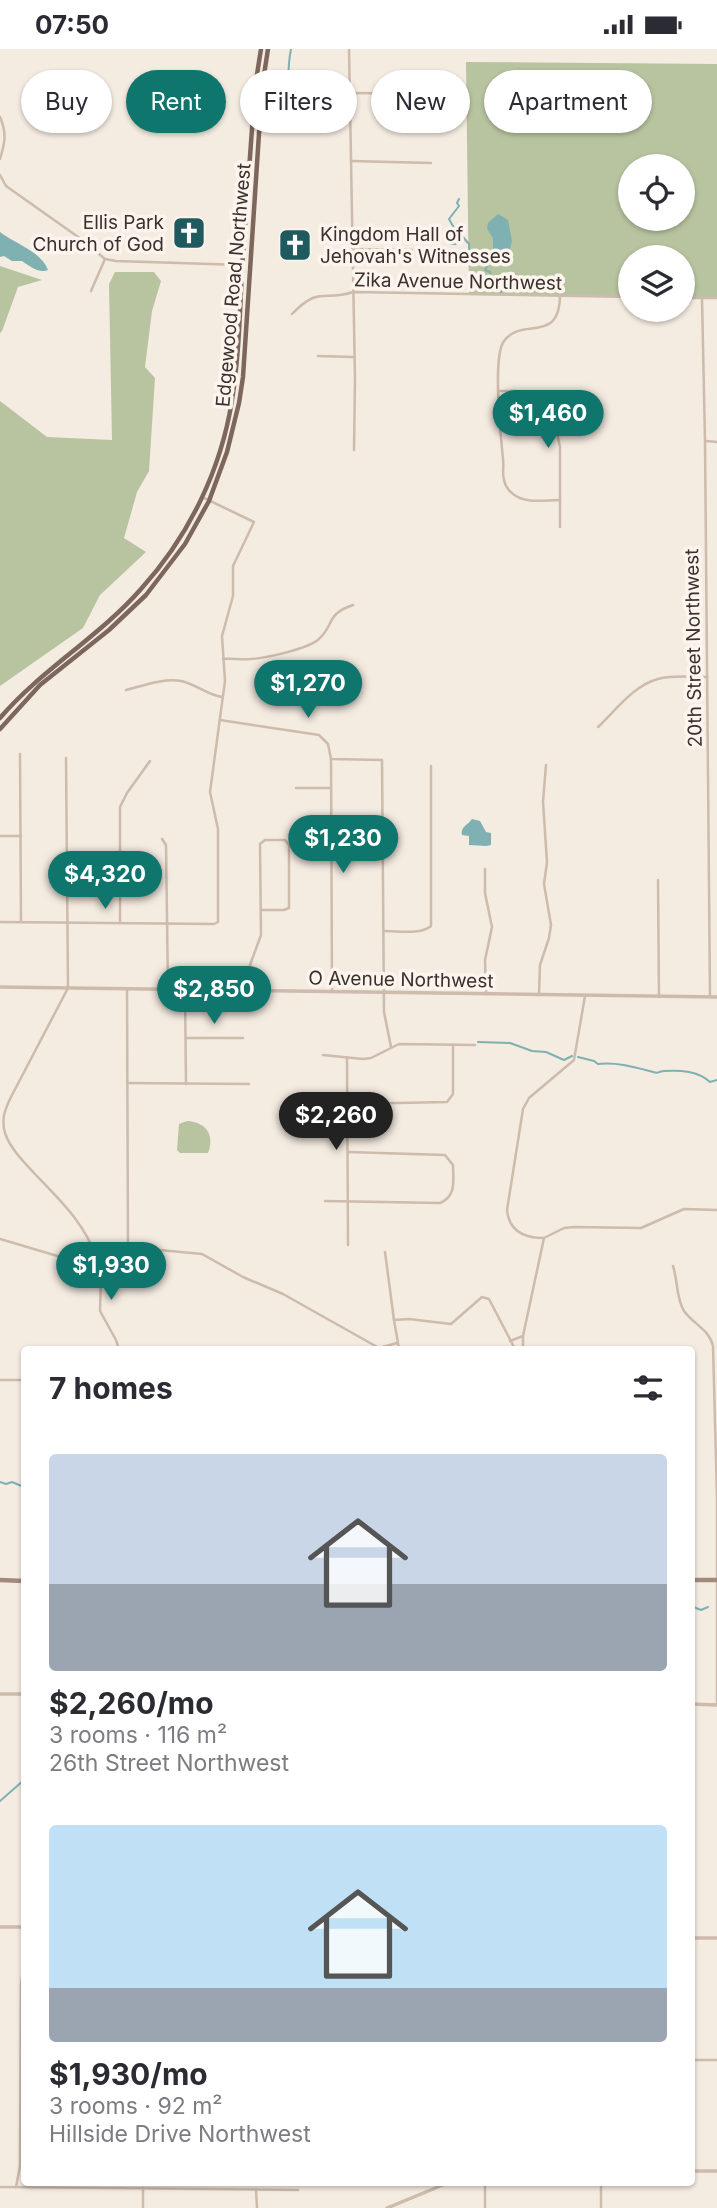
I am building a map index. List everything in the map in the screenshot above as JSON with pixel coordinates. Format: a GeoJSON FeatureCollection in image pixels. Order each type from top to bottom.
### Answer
{"type":"FeatureCollection","features":[{"type":"Feature","properties":{"kind":"main road","name":"Edgewood Road Northwest"},"geometry":{"type":"LineString","coordinates":[[0,717],[35,681],[103,626],[142,589],[178,541],[202,498],[221,449],[232,401],[254,95],[261,49]]}},
{"type":"Feature","properties":{"kind":"main road","name":"Edgewood Road Northwest"},"geometry":{"type":"LineString","coordinates":[[0,729],[40,685],[109,631],[146,595],[185,544],[209,501],[228,452],[243,377],[261,100],[268,49]]}},
{"type":"Feature","properties":{"kind":"main road"},"geometry":{"type":"LineString","coordinates":[[0,1580],[21,1581]]}},
{"type":"Feature","properties":{"kind":"main road"},"geometry":{"type":"LineString","coordinates":[[695,1580],[717,1580]]}},
{"type":"Feature","properties":{"kind":"street"},"geometry":{"type":"LineString","coordinates":[[349,49],[349,70]]}},
{"type":"Feature","properties":{"kind":"street"},"geometry":{"type":"LineString","coordinates":[[0,117],[5,132],[0,159]]}},
{"type":"Feature","properties":{"kind":"street"},"geometry":{"type":"LineString","coordinates":[[351,133],[354,450]]}},
{"type":"Feature","properties":{"kind":"street"},"geometry":{"type":"LineString","coordinates":[[351,162],[431,163]]}},
{"type":"Feature","properties":{"kind":"street"},"geometry":{"type":"LineString","coordinates":[[0,175],[6,186],[105,259],[243,265]]}},
{"type":"Feature","properties":{"kind":"street"},"geometry":{"type":"LineString","coordinates":[[352,249],[412,250]]}},
{"type":"Feature","properties":{"kind":"street"},"geometry":{"type":"LineString","coordinates":[[90,291],[105,259]]}},
{"type":"Feature","properties":{"kind":"street","name":"Zika Avenue Northwest"},"geometry":{"type":"LineString","coordinates":[[292,314],[316,296],[353,292],[618,297]]}},
{"type":"Feature","properties":{"kind":"street"},"geometry":{"type":"LineString","coordinates":[[560,296],[557,314],[545,327],[517,331],[504,339],[498,355],[499,436],[506,485],[515,496],[523,499],[560,500]]}},
{"type":"Feature","properties":{"kind":"street"},"geometry":{"type":"LineString","coordinates":[[695,298],[717,298]]}},
{"type":"Feature","properties":{"kind":"street","name":"20th Street Northwest"},"geometry":{"type":"LineString","coordinates":[[702,298],[710,997]]}},
{"type":"Feature","properties":{"kind":"street"},"geometry":{"type":"LineString","coordinates":[[318,356],[353,357]]}},
{"type":"Feature","properties":{"kind":"street"},"geometry":{"type":"LineString","coordinates":[[499,391],[515,391],[530,397],[554,429],[559,442],[560,527]]}},
{"type":"Feature","properties":{"kind":"street"},"geometry":{"type":"LineString","coordinates":[[705,441],[717,442]]}},
{"type":"Feature","properties":{"kind":"street"},"geometry":{"type":"LineString","coordinates":[[0,922],[214,925],[218,922],[218,829],[210,792],[225,681],[222,636],[233,596],[233,566],[254,522],[202,498]]}},
{"type":"Feature","properties":{"kind":"street"},"geometry":{"type":"LineString","coordinates":[[223,659],[255,659],[310,645],[318,640],[335,614],[353,605]]}},
{"type":"Feature","properties":{"kind":"street"},"geometry":{"type":"LineString","coordinates":[[598,727],[637,689],[648,682],[663,678],[707,677]]}},
{"type":"Feature","properties":{"kind":"street"},"geometry":{"type":"LineString","coordinates":[[126,690],[172,680],[191,684],[211,695],[222,697]]}},
{"type":"Feature","properties":{"kind":"street"},"geometry":{"type":"LineString","coordinates":[[708,713],[714,713]]}},
{"type":"Feature","properties":{"kind":"street"},"geometry":{"type":"LineString","coordinates":[[219,720],[319,735],[328,744],[331,759],[332,992]]}},
{"type":"Feature","properties":{"kind":"street"},"geometry":{"type":"LineString","coordinates":[[20,754],[21,922]]}},
{"type":"Feature","properties":{"kind":"street"},"geometry":{"type":"LineString","coordinates":[[66,758],[68,988],[4,1110],[3,1120],[4,1131],[11,1146],[85,1232],[98,1260],[102,1278],[100,1311],[118,1346]]}},
{"type":"Feature","properties":{"kind":"street"},"geometry":{"type":"LineString","coordinates":[[331,759],[382,759],[384,1012],[391,1047]]}},
{"type":"Feature","properties":{"kind":"street"},"geometry":{"type":"LineString","coordinates":[[120,923],[120,807],[150,761]]}},
{"type":"Feature","properties":{"kind":"street"},"geometry":{"type":"LineString","coordinates":[[539,995],[540,965],[551,925],[544,887],[547,862],[543,792],[546,765]]}},
{"type":"Feature","properties":{"kind":"street"},"geometry":{"type":"LineString","coordinates":[[384,931],[421,931],[428,930],[431,926],[431,766]]}},
{"type":"Feature","properties":{"kind":"street"},"geometry":{"type":"LineString","coordinates":[[296,787],[331,788]]}},
{"type":"Feature","properties":{"kind":"street"},"geometry":{"type":"LineString","coordinates":[[0,836],[20,836]]}},
{"type":"Feature","properties":{"kind":"street"},"geometry":{"type":"LineString","coordinates":[[162,839],[166,845],[168,990]]}},
{"type":"Feature","properties":{"kind":"street"},"geometry":{"type":"LineString","coordinates":[[250,991],[250,965],[261,935],[261,910],[261,842],[285,840],[289,845],[289,908],[261,910]]}},
{"type":"Feature","properties":{"kind":"street"},"geometry":{"type":"LineString","coordinates":[[485,869],[485,894],[492,927],[485,960],[486,994]]}},
{"type":"Feature","properties":{"kind":"street"},"geometry":{"type":"LineString","coordinates":[[658,880],[659,997]]}},
{"type":"Feature","properties":{"kind":"street","name":"O Avenue Northwest"},"geometry":{"type":"LineString","coordinates":[[0,987],[717,997]]}},
{"type":"Feature","properties":{"kind":"street"},"geometry":{"type":"LineString","coordinates":[[127,989],[128,1247]]}},
{"type":"Feature","properties":{"kind":"street"},"geometry":{"type":"LineString","coordinates":[[185,990],[186,1084]]}},
{"type":"Feature","properties":{"kind":"street"},"geometry":{"type":"LineString","coordinates":[[585,996],[574,1060],[529,1098],[523,1109],[507,1210],[508,1219],[517,1232],[533,1238],[544,1238],[564,1228],[641,1228],[684,1209],[717,1210]]}},
{"type":"Feature","properties":{"kind":"street"},"geometry":{"type":"LineString","coordinates":[[186,1038],[243,1038]]}},
{"type":"Feature","properties":{"kind":"street"},"geometry":{"type":"LineString","coordinates":[[323,1055],[347,1059],[371,1058],[399,1044],[475,1045]]}},
{"type":"Feature","properties":{"kind":"street"},"geometry":{"type":"LineString","coordinates":[[347,1104],[447,1102],[452,1097],[453,1045]]}},
{"type":"Feature","properties":{"kind":"street"},"geometry":{"type":"LineString","coordinates":[[347,1059],[348,1245]]}},
{"type":"Feature","properties":{"kind":"street"},"geometry":{"type":"LineString","coordinates":[[127,1083],[249,1084]]}},
{"type":"Feature","properties":{"kind":"street"},"geometry":{"type":"LineString","coordinates":[[326,1201],[440,1203],[450,1197],[453,1165],[445,1155],[348,1152]]}},
{"type":"Feature","properties":{"kind":"street"},"geometry":{"type":"LineString","coordinates":[[523,1346],[544,1238]]}},
{"type":"Feature","properties":{"kind":"street"},"geometry":{"type":"LineString","coordinates":[[0,1239],[81,1263],[98,1260],[115,1249],[128,1247],[202,1254],[243,1277],[283,1294],[375,1346]]}},
{"type":"Feature","properties":{"kind":"street"},"geometry":{"type":"LineString","coordinates":[[385,1252],[398,1346]]}},
{"type":"Feature","properties":{"kind":"street"},"geometry":{"type":"LineString","coordinates":[[91,1262],[102,1278]]}},
{"type":"Feature","properties":{"kind":"street"},"geometry":{"type":"LineString","coordinates":[[673,1266],[683,1310],[710,1336],[713,1346],[717,1498],[717,1705],[695,1705]]}},
{"type":"Feature","properties":{"kind":"street"},"geometry":{"type":"LineString","coordinates":[[394,1320],[451,1324],[482,1297],[489,1299],[513,1346]]}},
{"type":"Feature","properties":{"kind":"street"},"geometry":{"type":"LineString","coordinates":[[510,1341],[523,1336]]}},
{"type":"Feature","properties":{"kind":"street"},"geometry":{"type":"LineString","coordinates":[[386,1346],[397,1343]]}},
{"type":"Feature","properties":{"kind":"street"},"geometry":{"type":"LineString","coordinates":[[0,1380],[21,1380]]}},
{"type":"Feature","properties":{"kind":"street"},"geometry":{"type":"LineString","coordinates":[[0,1694],[21,1694]]}},
{"type":"Feature","properties":{"kind":"street"},"geometry":{"type":"LineString","coordinates":[[0,1927],[21,1926]]}},
{"type":"Feature","properties":{"kind":"street"},"geometry":{"type":"LineString","coordinates":[[695,1938],[717,1938]]}},
{"type":"Feature","properties":{"kind":"street"},"geometry":{"type":"LineString","coordinates":[[695,2060],[717,2060]]}},
{"type":"Feature","properties":{"kind":"street"},"geometry":{"type":"LineString","coordinates":[[16,2187],[20,2166],[21,2107]]}},
{"type":"Feature","properties":{"kind":"street"},"geometry":{"type":"LineString","coordinates":[[695,2171],[717,2171]]}},
{"type":"Feature","properties":{"kind":"street"},"geometry":{"type":"LineString","coordinates":[[387,2208],[440,2186]]}},
{"type":"Feature","properties":{"kind":"street"},"geometry":{"type":"LineString","coordinates":[[485,2186],[485,2208]]}},
{"type":"Feature","properties":{"kind":"street"},"geometry":{"type":"LineString","coordinates":[[601,2186],[601,2208]]}},
{"type":"Feature","properties":{"kind":"street"},"geometry":{"type":"LineString","coordinates":[[0,2187],[298,2190]]}},
{"type":"Feature","properties":{"kind":"street"},"geometry":{"type":"LineString","coordinates":[[143,2188],[143,2208]]}},
{"type":"Feature","properties":{"kind":"street"},"geometry":{"type":"LineString","coordinates":[[257,2190],[257,2208]]}},
{"type":"Feature","properties":{"kind":"green space"},"geometry":{"type":"Polygon","coordinates":[[[466,62],[717,64],[717,298],[695,298],[695,245],[618,245],[618,297],[469,295],[467,133],[470,133],[470,70],[466,70],[466,62]]]}},
{"type":"Feature","properties":{"kind":"green space"},"geometry":{"type":"Polygon","coordinates":[[[0,266],[42,280],[18,287],[0,333],[0,266]]]}},
{"type":"Feature","properties":{"kind":"green space"},"geometry":{"type":"Polygon","coordinates":[[[115,272],[154,272],[161,281],[152,311],[145,367],[155,378],[149,471],[137,492],[124,538],[146,552],[100,595],[83,628],[0,686],[0,401],[47,437],[112,440],[109,284],[115,272]]]}},
{"type":"Feature","properties":{"kind":"green space"},"geometry":{"type":"Polygon","coordinates":[[[187,1121],[199,1124],[207,1131],[210,1141],[208,1153],[180,1153],[177,1150],[179,1124],[187,1121]]]}},
{"type":"Feature","properties":{"kind":"water"},"geometry":{"type":"Polygon","coordinates":[[[498,214],[508,220],[512,241],[510,249],[501,253],[493,251],[493,238],[487,229],[488,223],[498,214]]]}},
{"type":"Feature","properties":{"kind":"water"},"geometry":{"type":"Polygon","coordinates":[[[0,232],[34,253],[45,263],[48,270],[37,270],[22,261],[0,257],[0,232]]]}},
{"type":"Feature","properties":{"kind":"water"},"geometry":{"type":"Polygon","coordinates":[[[472,819],[480,821],[486,832],[491,833],[491,845],[469,845],[469,836],[462,835],[462,832],[472,819]]]}},
{"type":"Feature","properties":{"kind":"waterway"},"geometry":{"type":"LineString","coordinates":[[289,70],[291,49]]}},
{"type":"Feature","properties":{"kind":"waterway"},"geometry":{"type":"LineString","coordinates":[[459,199],[459,206],[449,219],[454,228],[451,244],[456,244],[462,236],[469,244],[469,251],[476,253],[481,264],[489,262],[485,270],[490,272],[492,282],[495,280],[501,286],[501,292]]}},
{"type":"Feature","properties":{"kind":"waterway"},"geometry":{"type":"LineString","coordinates":[[478,1042],[510,1043],[532,1051],[546,1052],[564,1060],[572,1056]]}},
{"type":"Feature","properties":{"kind":"waterway"},"geometry":{"type":"LineString","coordinates":[[578,1057],[598,1064],[619,1064],[657,1073],[683,1071],[695,1073],[710,1082],[717,1080]]}},
{"type":"Feature","properties":{"kind":"waterway"},"geometry":{"type":"LineString","coordinates":[[0,1482],[12,1482],[21,1486]]}},
{"type":"Feature","properties":{"kind":"waterway"},"geometry":{"type":"LineString","coordinates":[[695,1608],[701,1610],[708,1607]]}},
{"type":"Feature","properties":{"kind":"waterway"},"geometry":{"type":"LineString","coordinates":[[0,1801],[21,1783]]}},
{"type":"Feature","properties":{"kind":"place","name":"Ellis Park Church of God"},"geometry":{"type":"Point","coordinates":[189,233]}},
{"type":"Feature","properties":{"kind":"place","name":"Kingdom Hall of Jehovah's Witnesses"},"geometry":{"type":"Point","coordinates":[295,245]}}]}
